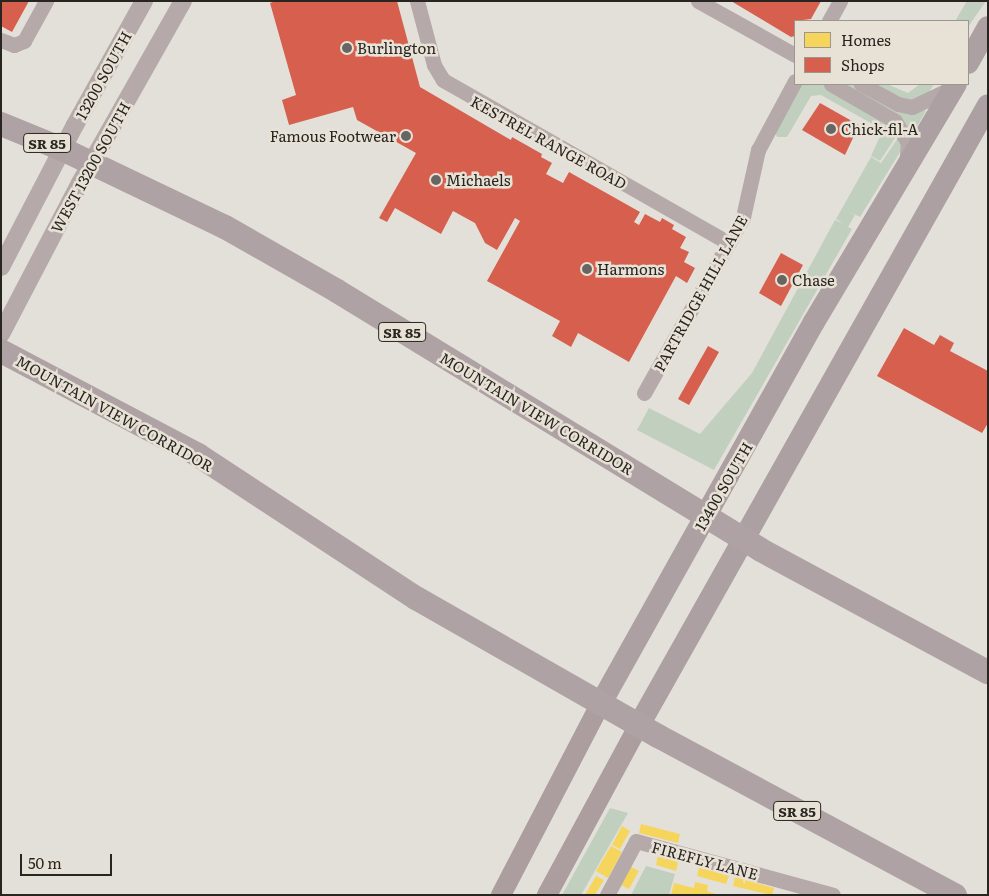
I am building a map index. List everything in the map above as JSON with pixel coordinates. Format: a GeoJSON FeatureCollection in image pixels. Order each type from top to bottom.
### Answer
{"type":"FeatureCollection","features":[{"type":"Feature","properties":{"kind":"highway","name":"MOUNTAIN VIEW CORRIDOR"},"geometry":{"type":"LineString","coordinates":[[1,124],[64,150],[225,227],[294,266],[744,538],[988,672]]}},
{"type":"Feature","properties":{"kind":"highway","name":"MOUNTAIN VIEW CORRIDOR"},"geometry":{"type":"LineString","coordinates":[[1,351],[198,455],[416,598],[640,726],[955,895]]}},
{"type":"Feature","properties":{"kind":"main road"},"geometry":{"type":"LineString","coordinates":[[969,61],[988,27]]}},
{"type":"Feature","properties":{"kind":"main road","name":"13400 SOUTH"},"geometry":{"type":"LineString","coordinates":[[501,895],[601,703],[814,322],[956,85]]}},
{"type":"Feature","properties":{"kind":"main road"},"geometry":{"type":"LineString","coordinates":[[547,895],[744,538],[988,106]]}},
{"type":"Feature","properties":{"kind":"street"},"geometry":{"type":"LineString","coordinates":[[1,40],[14,45],[24,41],[46,1]]}},
{"type":"Feature","properties":{"kind":"street","name":"13200 SOUTH"},"geometry":{"type":"LineString","coordinates":[[64,150],[144,1]]}},
{"type":"Feature","properties":{"kind":"street","name":"WEST 13200 SOUTH"},"geometry":{"type":"LineString","coordinates":[[1,334],[92,163],[183,1]]}},
{"type":"Feature","properties":{"kind":"street","name":"KESTREL RANGE ROAD"},"geometry":{"type":"LineString","coordinates":[[416,1],[434,65],[443,80],[729,242]]}},
{"type":"Feature","properties":{"kind":"street"},"geometry":{"type":"LineString","coordinates":[[698,1],[794,54]]}},
{"type":"Feature","properties":{"kind":"street"},"geometry":{"type":"LineString","coordinates":[[830,20],[840,1]]}},
{"type":"Feature","properties":{"kind":"street","name":"PARTRIDGE HILL LANE"},"geometry":{"type":"LineString","coordinates":[[644,393],[745,211],[758,150],[794,83]]}},
{"type":"Feature","properties":{"kind":"street"},"geometry":{"type":"LineString","coordinates":[[833,85],[887,115],[902,128],[908,143],[905,171]]}},
{"type":"Feature","properties":{"kind":"street"},"geometry":{"type":"LineString","coordinates":[[863,85],[898,104],[912,106],[956,85]]}},
{"type":"Feature","properties":{"kind":"street","name":"WEST 13200 SOUTH"},"geometry":{"type":"LineString","coordinates":[[1,267],[64,150]]}},
{"type":"Feature","properties":{"kind":"street","name":"FIREFLY LANE"},"geometry":{"type":"LineString","coordinates":[[606,895],[636,841],[833,895]]}},
{"type":"Feature","properties":{"kind":"green space"},"geometry":{"type":"Polygon","coordinates":[[[967,1],[986,1],[969,26],[969,20],[956,20],[967,1]]]}},
{"type":"Feature","properties":{"kind":"green space"},"geometry":{"type":"Polygon","coordinates":[[[801,85],[824,85],[894,128],[897,135],[880,161],[871,156],[883,130],[821,95],[811,96],[787,137],[777,137],[775,132],[801,85]]]}},
{"type":"Feature","properties":{"kind":"green space"},"geometry":{"type":"Polygon","coordinates":[[[840,85],[857,85],[926,111],[912,135],[840,85]]]}},
{"type":"Feature","properties":{"kind":"green space"},"geometry":{"type":"Polygon","coordinates":[[[872,85],[889,85],[908,93],[919,85],[933,85],[928,94],[913,102],[900,101],[872,85]]]}},
{"type":"Feature","properties":{"kind":"green space"},"geometry":{"type":"Polygon","coordinates":[[[900,135],[902,149],[860,217],[848,211],[855,215],[848,227],[852,229],[714,470],[637,430],[649,408],[700,434],[752,373],[835,220],[844,224],[836,219],[871,157],[881,163],[900,135]]]}},
{"type":"Feature","properties":{"kind":"green space"},"geometry":{"type":"Polygon","coordinates":[[[610,808],[628,813],[581,895],[562,895],[610,808]]]}},
{"type":"Feature","properties":{"kind":"green space"},"geometry":{"type":"Polygon","coordinates":[[[646,866],[675,874],[669,895],[631,895],[646,866]]]}},
{"type":"Feature","properties":{"kind":"building: Homes"},"geometry":{"type":"Polygon","coordinates":[[[641,824],[680,834],[678,843],[639,833],[641,824]]]}},
{"type":"Feature","properties":{"kind":"building: Homes"},"geometry":{"type":"Polygon","coordinates":[[[622,826],[630,831],[620,849],[612,845],[622,826]]]}},
{"type":"Feature","properties":{"kind":"building: Homes"},"geometry":{"type":"Polygon","coordinates":[[[611,846],[622,852],[608,878],[596,871],[611,846]]]}},
{"type":"Feature","properties":{"kind":"building: Homes"},"geometry":{"type":"Polygon","coordinates":[[[658,856],[678,862],[676,871],[656,865],[658,856]]]}},
{"type":"Feature","properties":{"kind":"building: Homes"},"geometry":{"type":"Polygon","coordinates":[[[631,867],[639,871],[629,889],[621,885],[631,867]]]}},
{"type":"Feature","properties":{"kind":"building: Homes"},"geometry":{"type":"Polygon","coordinates":[[[699,867],[729,876],[726,884],[697,876],[699,867]]]}},
{"type":"Feature","properties":{"kind":"building: Homes"},"geometry":{"type":"Polygon","coordinates":[[[596,876],[604,880],[595,895],[585,895],[596,876]]]}},
{"type":"Feature","properties":{"kind":"building: Homes"},"geometry":{"type":"Polygon","coordinates":[[[735,877],[774,888],[772,895],[733,886],[735,877]]]}},
{"type":"Feature","properties":{"kind":"building: Homes"},"geometry":{"type":"Polygon","coordinates":[[[695,882],[708,885],[707,891],[718,895],[671,895],[674,883],[694,888],[695,882]]]}},
{"type":"Feature","properties":{"kind":"building: Shops"},"geometry":{"type":"Polygon","coordinates":[[[1,1],[29,1],[12,32],[1,26],[1,1]]]}},
{"type":"Feature","properties":{"kind":"building: Shops"},"geometry":{"type":"Polygon","coordinates":[[[276,1],[397,1],[420,87],[511,140],[512,137],[542,154],[541,157],[552,163],[546,174],[563,183],[569,172],[640,212],[634,222],[639,225],[645,214],[660,222],[662,218],[674,225],[672,229],[686,237],[680,248],[689,252],[684,262],[695,268],[687,283],[676,276],[629,362],[578,333],[571,347],[552,336],[560,321],[487,281],[520,221],[515,218],[497,250],[485,243],[475,223],[453,211],[441,234],[395,208],[387,222],[379,218],[416,153],[357,120],[353,107],[289,125],[282,100],[296,95],[270,3],[276,1]]]}},
{"type":"Feature","properties":{"kind":"building: Shops"},"geometry":{"type":"Polygon","coordinates":[[[731,1],[821,1],[811,19],[794,20],[794,36],[791,37],[731,1]]]}},
{"type":"Feature","properties":{"kind":"building: Shops","name":"Chick-fil-A"},"geometry":{"type":"Polygon","coordinates":[[[820,103],[859,125],[845,155],[802,130],[820,103]]]}},
{"type":"Feature","properties":{"kind":"building: Shops","name":"Chase"},"geometry":{"type":"Polygon","coordinates":[[[781,253],[803,265],[781,306],[759,293],[781,253]]]}},
{"type":"Feature","properties":{"kind":"building: Shops"},"geometry":{"type":"Polygon","coordinates":[[[904,328],[934,345],[940,335],[954,343],[950,351],[988,371],[988,423],[982,433],[877,376],[904,328]]]}},
{"type":"Feature","properties":{"kind":"building: Shops"},"geometry":{"type":"Polygon","coordinates":[[[708,346],[719,352],[689,405],[678,399],[708,346]]]}},
{"type":"Feature","properties":{"kind":"place","name":"Burlington"},"geometry":{"type":"Point","coordinates":[347,48]}},
{"type":"Feature","properties":{"kind":"place","name":"Chick-fil-A"},"geometry":{"type":"Point","coordinates":[831,129]}},
{"type":"Feature","properties":{"kind":"place","name":"Famous Footwear"},"geometry":{"type":"Point","coordinates":[406,136]}},
{"type":"Feature","properties":{"kind":"place","name":"Michaels"},"geometry":{"type":"Point","coordinates":[436,180]}},
{"type":"Feature","properties":{"kind":"place","name":"Harmons"},"geometry":{"type":"Point","coordinates":[587,269]}},
{"type":"Feature","properties":{"kind":"place","name":"Chase"},"geometry":{"type":"Point","coordinates":[782,280]}}]}
